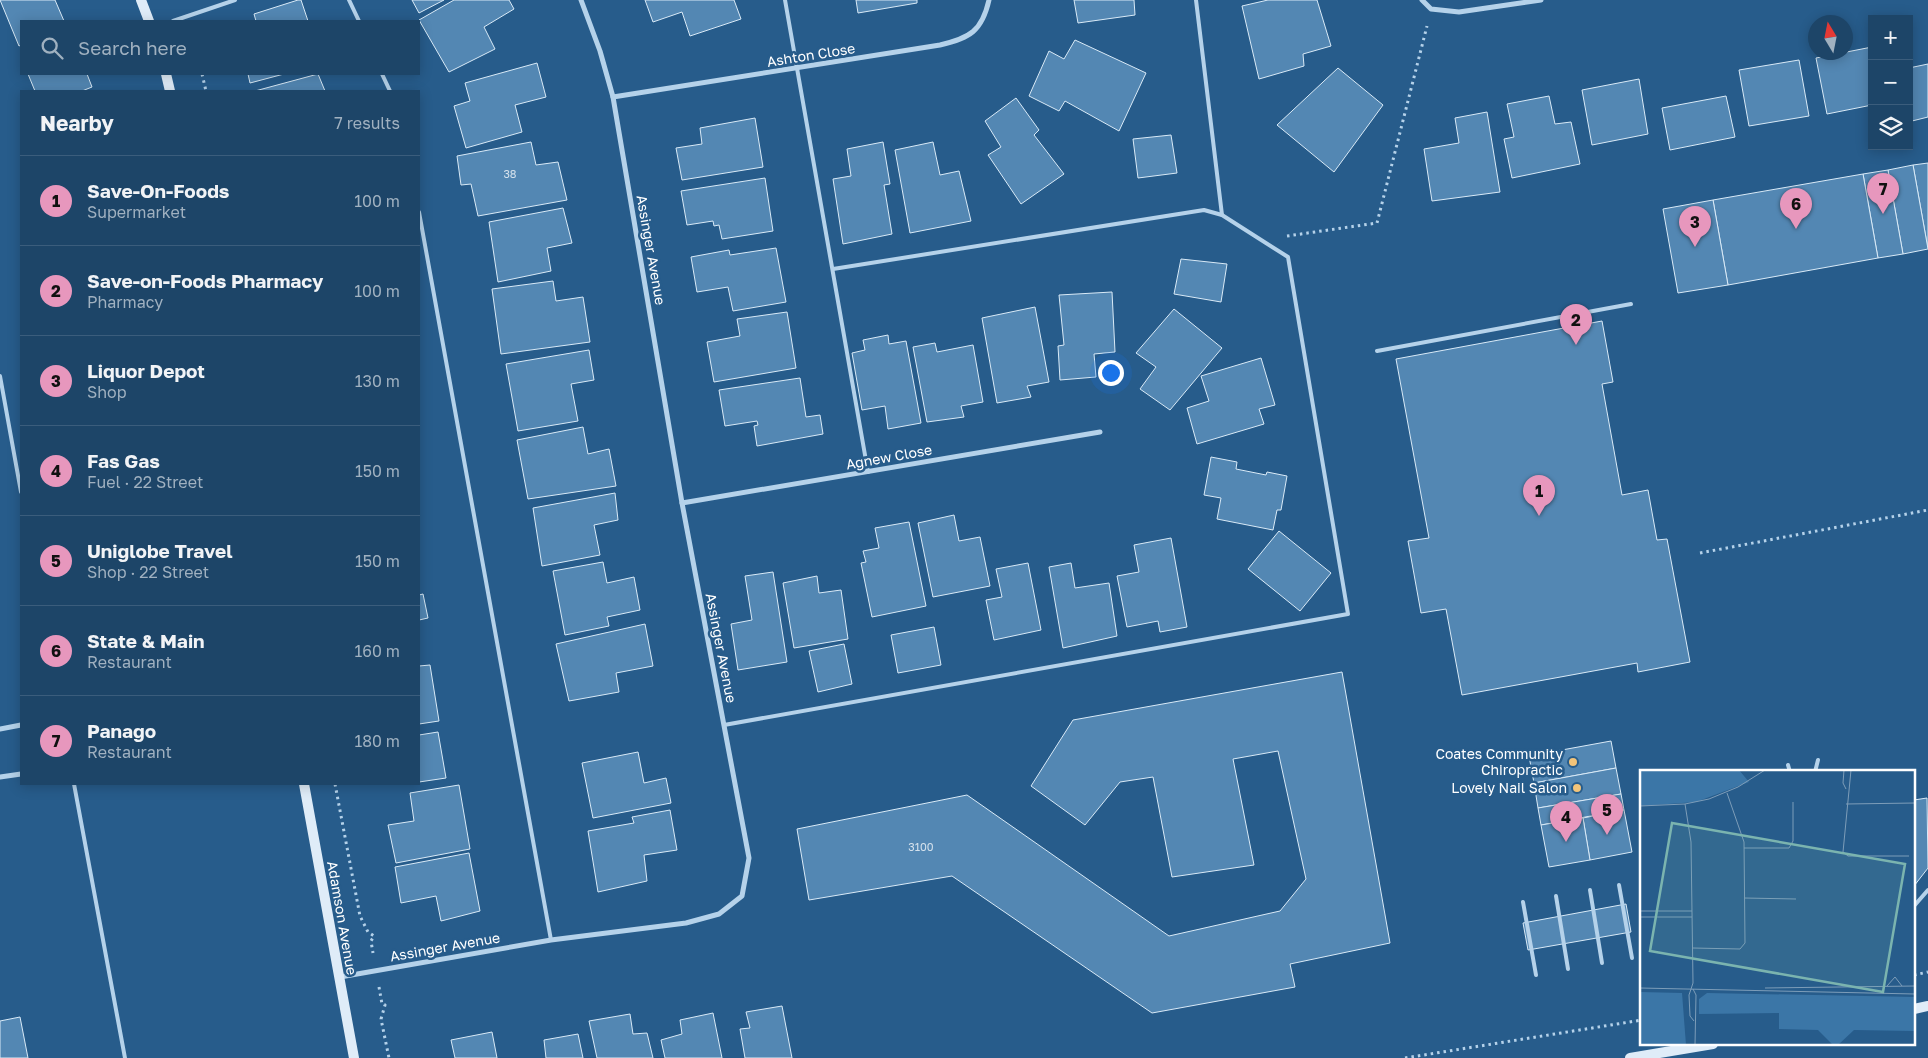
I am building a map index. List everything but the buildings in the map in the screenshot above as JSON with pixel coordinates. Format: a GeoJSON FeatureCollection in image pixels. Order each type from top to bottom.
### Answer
{"type":"FeatureCollection","features":[{"type":"Feature","properties":{"kind":"street"},"geometry":{"type":"LineString","coordinates":[[141,0],[149,20]]}},
{"type":"Feature","properties":{"kind":"street","name":"Assinger Avenue"},"geometry":{"type":"LineString","coordinates":[[339,977],[551,940],[686,923],[719,914],[742,896],[749,858],[682,503],[613,97],[600,51],[580,0]]}},
{"type":"Feature","properties":{"kind":"street","name":"Ashton Close"},"geometry":{"type":"LineString","coordinates":[[613,97],[940,45],[961,40],[976,31],[984,19],[990,0]]}},
{"type":"Feature","properties":{"kind":"street"},"geometry":{"type":"LineString","coordinates":[[1422,0],[1432,9],[1459,12],[1541,0]]}},
{"type":"Feature","properties":{"kind":"street"},"geometry":{"type":"LineString","coordinates":[[166,75],[170,90]]}},
{"type":"Feature","properties":{"kind":"street","name":"Agnew Close"},"geometry":{"type":"LineString","coordinates":[[682,503],[1100,432]]}},
{"type":"Feature","properties":{"kind":"street"},"geometry":{"type":"LineString","coordinates":[[0,728],[20,725]]}},
{"type":"Feature","properties":{"kind":"street"},"geometry":{"type":"LineString","coordinates":[[0,777],[20,774]]}},
{"type":"Feature","properties":{"kind":"street","name":"Adamson Avenue"},"geometry":{"type":"LineString","coordinates":[[304,785],[354,1058]]}},
{"type":"Feature","properties":{"kind":"street"},"geometry":{"type":"LineString","coordinates":[[1630,1058],[1701,1046]]}},
{"type":"Feature","properties":{"kind":"lane"},"geometry":{"type":"LineString","coordinates":[[176,20],[235,0]]}},
{"type":"Feature","properties":{"kind":"lane"},"geometry":{"type":"LineString","coordinates":[[350,0],[359,20]]}},
{"type":"Feature","properties":{"kind":"lane"},"geometry":{"type":"LineString","coordinates":[[785,0],[868,472]]}},
{"type":"Feature","properties":{"kind":"lane"},"geometry":{"type":"LineString","coordinates":[[1196,0],[1222,215]]}},
{"type":"Feature","properties":{"kind":"lane"},"geometry":{"type":"LineString","coordinates":[[382,75],[390,90]]}},
{"type":"Feature","properties":{"kind":"lane"},"geometry":{"type":"LineString","coordinates":[[724,725],[1348,614],[1288,257],[1222,215],[1204,210],[833,269]]}},
{"type":"Feature","properties":{"kind":"lane"},"geometry":{"type":"LineString","coordinates":[[420,218],[551,940]]}},
{"type":"Feature","properties":{"kind":"lane"},"geometry":{"type":"LineString","coordinates":[[1377,350],[1630,304]]}},
{"type":"Feature","properties":{"kind":"lane"},"geometry":{"type":"LineString","coordinates":[[0,376],[20,486]]}},
{"type":"Feature","properties":{"kind":"lane"},"geometry":{"type":"LineString","coordinates":[[1816,770],[1818,760]]}},
{"type":"Feature","properties":{"kind":"lane"},"geometry":{"type":"LineString","coordinates":[[1788,765],[1789,770]]}},
{"type":"Feature","properties":{"kind":"lane"},"geometry":{"type":"LineString","coordinates":[[74,785],[125,1058]]}},
{"type":"Feature","properties":{"kind":"lane"},"geometry":{"type":"LineString","coordinates":[[1619,885],[1632,958]]}},
{"type":"Feature","properties":{"kind":"lane"},"geometry":{"type":"LineString","coordinates":[[1590,890],[1602,963]]}},
{"type":"Feature","properties":{"kind":"lane"},"geometry":{"type":"LineString","coordinates":[[1916,904],[1928,890]]}},
{"type":"Feature","properties":{"kind":"lane"},"geometry":{"type":"LineString","coordinates":[[1556,896],[1568,969]]}},
{"type":"Feature","properties":{"kind":"lane"},"geometry":{"type":"LineString","coordinates":[[1523,902],[1536,975]]}},
{"type":"Feature","properties":{"kind":"path"},"geometry":{"type":"LineString","coordinates":[[1262,240],[1377,223],[1432,9]]}},
{"type":"Feature","properties":{"kind":"path"},"geometry":{"type":"LineString","coordinates":[[202,75],[206,90]]}},
{"type":"Feature","properties":{"kind":"path"},"geometry":{"type":"LineString","coordinates":[[1700,553],[1928,510]]}},
{"type":"Feature","properties":{"kind":"path"},"geometry":{"type":"LineString","coordinates":[[336,785],[360,916],[368,932],[374,936],[371,941]]}},
{"type":"Feature","properties":{"kind":"path"},"geometry":{"type":"LineString","coordinates":[[382,1004],[385,1005],[381,1019],[388,1058]]}},
{"type":"Feature","properties":{"kind":"path"},"geometry":{"type":"LineString","coordinates":[[1405,1058],[1640,1020]]}},
{"type":"Feature","properties":{"kind":"place","name":"Panago"},"geometry":{"type":"Point","coordinates":[1883,214]}},
{"type":"Feature","properties":{"kind":"place","name":"State & Main"},"geometry":{"type":"Point","coordinates":[1796,229]}},
{"type":"Feature","properties":{"kind":"place","name":"Liquor Depot"},"geometry":{"type":"Point","coordinates":[1695,247]}},
{"type":"Feature","properties":{"kind":"place","name":"Save-on-Foods Pharmacy"},"geometry":{"type":"Point","coordinates":[1576,345]}},
{"type":"Feature","properties":{"kind":"place","name":"Save-On-Foods"},"geometry":{"type":"Point","coordinates":[1539,516]}},
{"type":"Feature","properties":{"kind":"place","name":"Coates Community Chiropractic"},"geometry":{"type":"Point","coordinates":[1573,762]}},
{"type":"Feature","properties":{"kind":"place","name":"Lovely Nail Salon"},"geometry":{"type":"Point","coordinates":[1577,788]}},
{"type":"Feature","properties":{"kind":"place","name":"Uniglobe Travel"},"geometry":{"type":"Point","coordinates":[1607,835]}},
{"type":"Feature","properties":{"kind":"place","name":"Fas Gas"},"geometry":{"type":"Point","coordinates":[1566,842]}}]}
